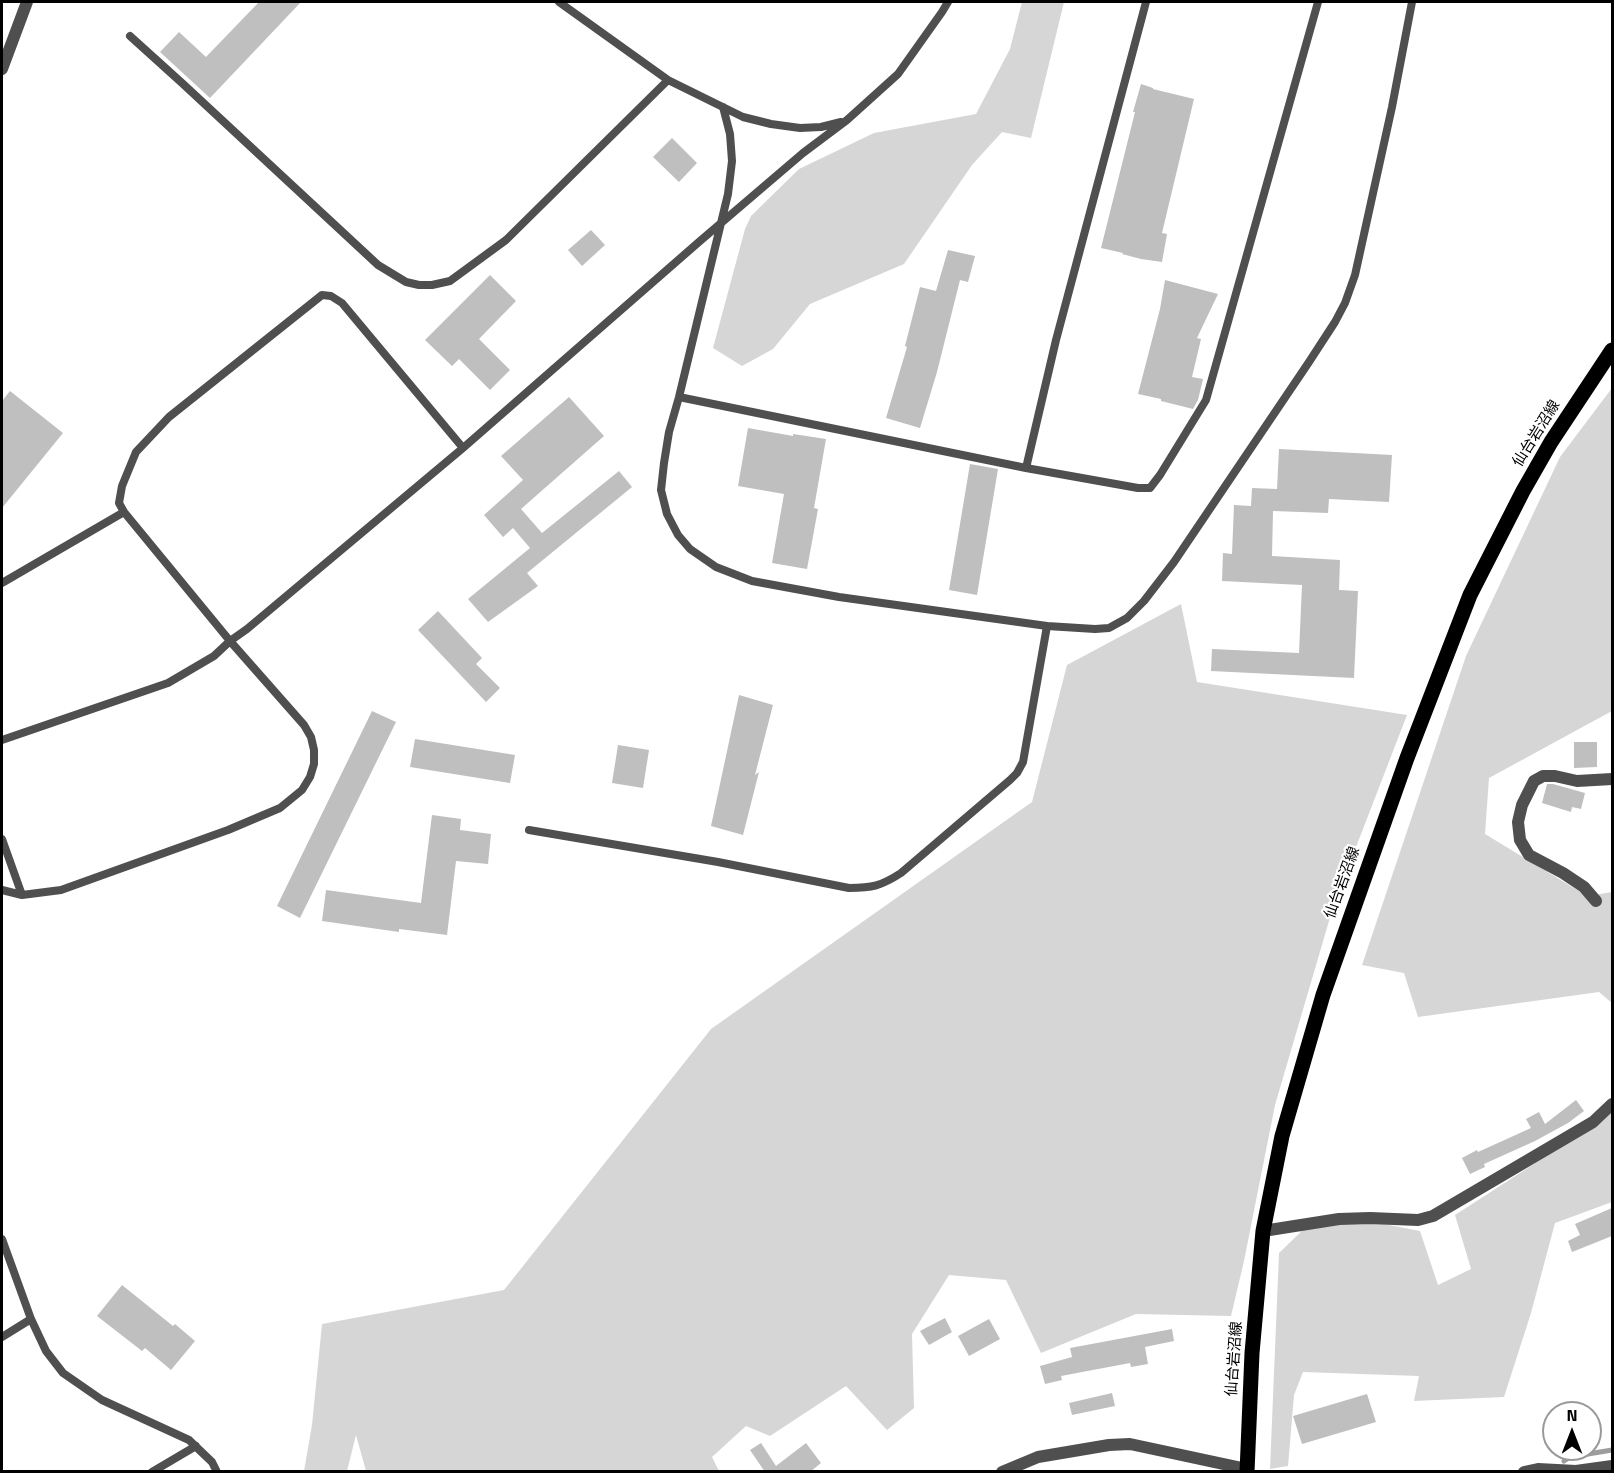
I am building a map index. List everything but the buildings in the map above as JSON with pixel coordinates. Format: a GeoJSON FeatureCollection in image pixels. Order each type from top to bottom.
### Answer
{"type":"FeatureCollection","features":[{"type":"Feature","properties":{"kind":"main road","name":"仙台岩沼線"},"geometry":{"type":"LineString","coordinates":[[1247,1470],[1252,1353],[1263,1231],[1282,1136],[1323,995],[1407,758],[1470,595],[1523,491],[1551,442],[1612,350]]}},
{"type":"Feature","properties":{"kind":"street"},"geometry":{"type":"LineString","coordinates":[[2,69],[27,2]]}},
{"type":"Feature","properties":{"kind":"street"},"geometry":{"type":"LineString","coordinates":[[1596,901],[1584,887],[1529,855],[1520,840],[1518,822],[1522,805],[1534,781],[1543,776],[1577,781],[1612,779]]}},
{"type":"Feature","properties":{"kind":"street"},"geometry":{"type":"LineString","coordinates":[[1263,1231],[1339,1219],[1418,1220],[1433,1216],[1593,1122],[1612,1104]]}},
{"type":"Feature","properties":{"kind":"street"},"geometry":{"type":"LineString","coordinates":[[1002,1472],[1038,1457],[1100,1446],[1130,1444],[1247,1470]]}},
{"type":"Feature","properties":{"kind":"street"},"geometry":{"type":"LineString","coordinates":[[1524,1472],[1538,1469],[1576,1471],[1612,1466]]}},
{"type":"Feature","properties":{"kind":"lane"},"geometry":{"type":"LineString","coordinates":[[559,2],[668,80],[743,117],[800,128],[821,127],[847,120]]}},
{"type":"Feature","properties":{"kind":"lane"},"geometry":{"type":"LineString","coordinates":[[2,740],[168,683],[214,656],[463,448],[803,153],[847,120],[898,74],[948,2]]}},
{"type":"Feature","properties":{"kind":"lane"},"geometry":{"type":"LineString","coordinates":[[1026,468],[1059,330],[1146,2]]}},
{"type":"Feature","properties":{"kind":"lane"},"geometry":{"type":"LineString","coordinates":[[679,397],[1026,468],[1149,488],[1160,476],[1206,400],[1318,2]]}},
{"type":"Feature","properties":{"kind":"lane"},"geometry":{"type":"LineString","coordinates":[[723,107],[730,134],[732,161],[728,194],[669,432],[661,490],[667,514],[678,535],[690,549],[716,567],[752,581],[839,597],[1047,626],[1095,630],[1109,628],[1127,618],[1144,601],[1174,562],[1335,322],[1345,303],[1355,274],[1413,2]]}},
{"type":"Feature","properties":{"kind":"lane"},"geometry":{"type":"LineString","coordinates":[[130,36],[378,266],[406,282],[419,285],[450,281],[506,240],[668,80]]}},
{"type":"Feature","properties":{"kind":"lane"},"geometry":{"type":"LineString","coordinates":[[2,890],[22,896],[61,890],[228,830],[280,808],[302,790],[310,777],[314,764],[314,750],[311,736],[304,725],[230,641],[124,512],[119,502],[122,486],[136,452],[169,417],[322,295],[331,296],[342,303],[463,448]]}},
{"type":"Feature","properties":{"kind":"lane"},"geometry":{"type":"LineString","coordinates":[[2,583],[124,512]]}},
{"type":"Feature","properties":{"kind":"lane"},"geometry":{"type":"LineString","coordinates":[[529,830],[718,862],[849,888],[870,888],[888,882],[1017,773],[1023,762],[1047,626]]}},
{"type":"Feature","properties":{"kind":"lane"},"geometry":{"type":"LineString","coordinates":[[2,839],[22,896]]}},
{"type":"Feature","properties":{"kind":"lane"},"geometry":{"type":"LineString","coordinates":[[2,1239],[31,1320],[46,1351],[63,1373],[102,1400],[189,1440],[213,1462],[217,1472]]}},
{"type":"Feature","properties":{"kind":"lane"},"geometry":{"type":"LineString","coordinates":[[2,1337],[31,1320]]}},
{"type":"Feature","properties":{"kind":"lane"},"geometry":{"type":"LineString","coordinates":[[152,1472],[196,1446]]}},
{"type":"Feature","properties":{"kind":"shaded area"},"geometry":{"type":"Polygon","coordinates":[[[1022,2],[1064,2],[1031,138],[1002,132],[972,165],[904,264],[810,304],[773,349],[742,366],[713,348],[745,229],[751,216],[799,169],[874,133],[976,114],[1010,49],[1022,2]]]}},
{"type":"Feature","properties":{"kind":"shaded area"},"geometry":{"type":"Polygon","coordinates":[[[1612,388],[1612,711],[1489,778],[1485,834],[1587,896],[1612,892],[1612,1003],[1599,992],[1418,1017],[1404,973],[1362,965],[1466,656],[1560,457],[1612,388]]]}},
{"type":"Feature","properties":{"kind":"shaded area"},"geometry":{"type":"Polygon","coordinates":[[[1181,604],[1197,682],[1407,715],[1334,904],[1275,1105],[1231,1316],[1136,1314],[1041,1353],[1006,1280],[949,1275],[912,1334],[914,1408],[887,1430],[846,1386],[770,1436],[746,1426],[712,1457],[719,1471],[366,1471],[356,1435],[347,1471],[304,1471],[312,1425],[322,1324],[504,1290],[711,1029],[1032,802],[1067,665],[1181,604]]]}},
{"type":"Feature","properties":{"kind":"shaded area"},"geometry":{"type":"Polygon","coordinates":[[[1612,1103],[1612,1202],[1555,1223],[1531,1313],[1504,1397],[1414,1401],[1419,1376],[1303,1372],[1294,1395],[1288,1466],[1270,1469],[1279,1253],[1307,1226],[1368,1221],[1420,1231],[1438,1285],[1471,1269],[1455,1215],[1596,1124],[1612,1103]]]}},
{"type":"Feature","properties":{"kind":"waterway"},"geometry":{"type":"LineString","coordinates":[[1602,1452],[1612,1450]]}}]}
